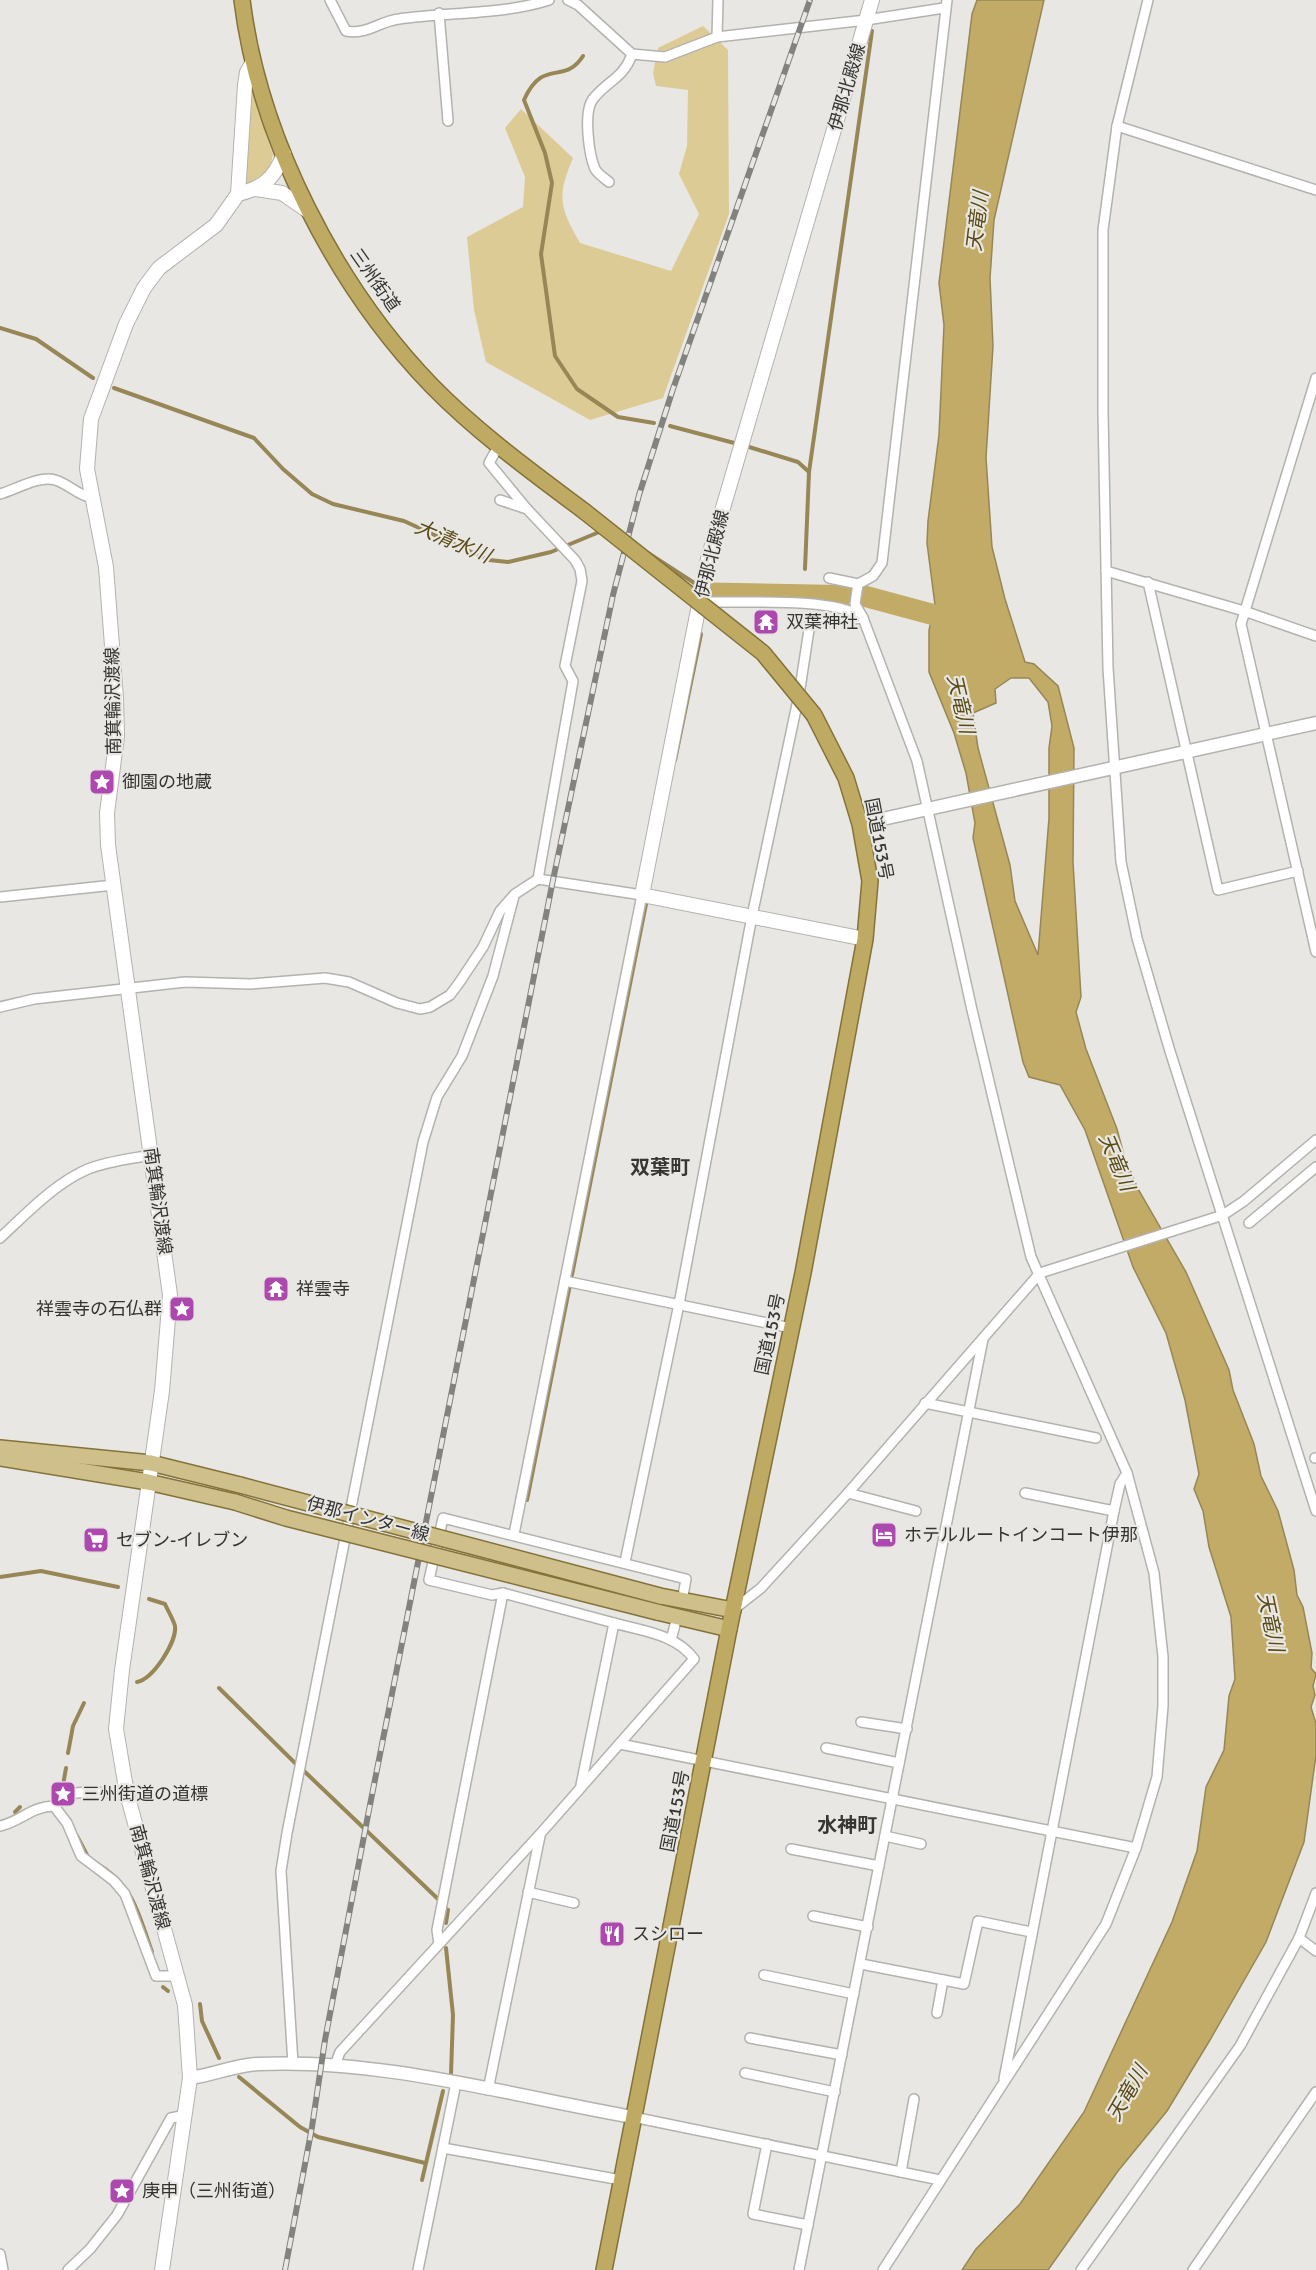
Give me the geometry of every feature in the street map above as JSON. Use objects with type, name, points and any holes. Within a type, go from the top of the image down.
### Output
[{"type":"highway","name":"三州街道","points":[[242,0],[253,62],[284,154],[329,248],[376,319],[432,386],[499,445],[584,511]]},
{"type":"highway","name":"国道153号","points":[[584,511],[763,653],[814,715],[846,778],[860,824],[870,881],[865,939],[791,1328],[729,1629],[604,2270]]},
{"type":"main road","name":"伊那北殿線","points":[[642,895],[708,559],[872,0]]},
{"type":"main road","points":[[253,62],[247,72],[245,85],[238,195],[256,189],[274,176],[284,154]]},
{"type":"main road","points":[[256,189],[282,193],[297,201],[313,216]]},
{"type":"main road","name":"南箕輪沢渡線","points":[[162,2270],[190,2078],[185,2005],[127,1794],[118,1751],[117,1708],[162,1391],[170,1295],[107,830],[117,736],[116,698],[109,597],[87,469],[91,419],[126,324],[152,275],[216,225],[238,195]]},
{"type":"main road","points":[[642,895],[865,939]]},
{"type":"main road","name":"伊那インター線","points":[[0,1448],[151,1463],[660,1596],[733,1610]]},
{"type":"main road","name":"伊那インター線","points":[[0,1458],[148,1482],[235,1502],[285,1518],[729,1629]]},
{"type":"street","points":[[330,0],[346,31],[357,33],[391,20],[524,8],[549,0]]},
{"type":"street","points":[[568,0],[578,4],[632,54],[665,57],[717,37],[866,20],[945,4],[882,563],[873,576],[858,584],[829,578]]},
{"type":"street","points":[[717,37],[718,0]]},
{"type":"street","points":[[1148,0],[1117,126],[1104,230],[1108,668],[1111,767],[1121,862],[1137,938],[1219,1216],[1316,1511]]},
{"type":"street","points":[[439,14],[448,121]]},
{"type":"street","points":[[609,182],[596,172],[591,157],[588,111],[592,100],[627,69],[632,54]]},
{"type":"street","points":[[1117,126],[1316,190]]},
{"type":"street","points":[[1316,378],[1241,624],[1268,732],[1316,951]]},
{"type":"street","points":[[499,445],[489,463],[526,509],[580,569],[582,580],[566,651],[565,666],[573,681],[538,879]]},
{"type":"street","points":[[0,494],[45,479],[56,480],[84,497],[93,498]]},
{"type":"street","points":[[500,500],[526,509]]},
{"type":"street","points":[[1106,571],[1244,611],[1316,636]]},
{"type":"street","points":[[1148,582],[1218,890],[1298,871]]},
{"type":"street","points":[[858,584],[855,604],[863,618],[932,807],[972,1010],[1031,1257],[1127,1473],[1154,1573],[1163,1657],[1163,1706],[1157,1777],[1136,1848],[1106,1924],[883,2270]]},
{"type":"street","points":[[702,594],[850,609],[863,618]]},
{"type":"street","points":[[625,1562],[679,1304],[752,916],[799,695],[810,623],[863,618]]},
{"type":"street","points":[[860,824],[1316,723]]},
{"type":"street","points":[[1,1006],[34,999],[185,982],[251,984],[325,978],[349,982],[412,1007],[430,1007],[450,995],[459,983],[483,947],[500,911],[515,894],[538,879],[642,895],[569,1282],[514,1534]]},
{"type":"street","points":[[0,897],[114,885]]},
{"type":"street","points":[[293,2064],[281,1871],[286,1833],[423,1142],[437,1097],[462,1056],[493,976],[515,894]]},
{"type":"street","points":[[733,1610],[761,1588],[848,1493],[1040,1273],[1056,1270],[1219,1216],[1244,1201],[1316,1140]]},
{"type":"street","points":[[0,1238],[38,1203],[78,1174],[103,1164],[152,1155]]},
{"type":"street","points":[[1249,1223],[1316,1167]]},
{"type":"street","points":[[569,1282],[791,1328]]},
{"type":"street","points":[[800,2270],[983,1339]]},
{"type":"street","points":[[925,1403],[1096,1438]]},
{"type":"street","points":[[1004,2082],[1030,1932],[1114,1511],[1120,1484],[1127,1473]]},
{"type":"street","points":[[848,1493],[916,1511]]},
{"type":"street","points":[[1025,1493],[1114,1511]]},
{"type":"street","points":[[335,2065],[340,2052],[541,1833],[694,1659],[688,1651],[671,1640],[614,1623],[503,1593],[492,1595],[429,1580],[443,1518],[686,1579],[682,1601]]},
{"type":"street","points":[[439,1944],[437,1930],[503,1593]]},
{"type":"street","points":[[671,1640],[677,1617]]},
{"type":"street","points":[[581,1787],[614,1623]]},
{"type":"street","points":[[861,1722],[907,1729]]},
{"type":"street","points":[[620,1744],[1136,1848]]},
{"type":"street","points":[[826,1748],[899,1763]]},
{"type":"street","points":[[0,1826],[21,1818],[31,1810],[54,1806],[60,1797],[71,1794],[127,1794]]},
{"type":"street","points":[[54,1806],[67,1823],[81,1856],[114,1881],[125,1894],[156,1976],[177,1976]]},
{"type":"street","points":[[488,2090],[541,1833]]},
{"type":"street","points":[[885,1836],[921,1844]]},
{"type":"street","points":[[791,1849],[879,1866]]},
{"type":"street","points":[[528,1892],[574,1903]]},
{"type":"street","points":[[1081,2270],[1240,2046],[1299,1938],[1316,1893]]},
{"type":"street","points":[[813,1916],[868,1927]]},
{"type":"street","points":[[861,1964],[964,1984],[978,1921],[1030,1932]]},
{"type":"street","points":[[1299,1938],[1316,1951]]},
{"type":"street","points":[[764,1975],[855,1994]]},
{"type":"street","points":[[937,2013],[943,1980]]},
{"type":"street","points":[[750,2038],[842,2055]]},
{"type":"street","points":[[190,2078],[256,2064],[335,2065],[456,2083],[940,2180]]},
{"type":"street","points":[[745,2073],[835,2092]]},
{"type":"street","points":[[418,2270],[456,2083]]},
{"type":"street","points":[[1193,2270],[1316,2092]]},
{"type":"street","points":[[901,2172],[914,2099]]},
{"type":"street","points":[[68,2270],[90,2249],[117,2215],[171,2118],[186,2115]]},
{"type":"street","points":[[767,2144],[753,2214],[808,2225]]},
{"type":"street","points":[[443,2148],[621,2180]]},
{"type":"street","points":[[0,2254],[3,2270]]},
{"type":"shaded area","points":[[703,26],[728,50],[729,214],[663,398],[590,420],[486,362],[474,310],[467,237],[523,207],[525,177],[505,128],[521,109],[573,158],[564,182],[563,201],[568,220],[580,243],[671,271],[699,214],[679,174],[687,146],[688,90],[656,86],[653,73],[658,48]]},
{"type":"shaded area","points":[[252,92],[273,155],[268,174],[248,184],[244,181],[250,93]]},
{"type":"water","name":"天竜川","points":[[977,0],[1044,0],[994,220],[990,278],[993,346],[986,458],[992,547],[1005,599],[1025,662],[1034,664],[1058,686],[1074,748],[1073,862],[1081,997],[1076,1012],[1086,1049],[1138,1189],[1186,1272],[1229,1370],[1233,1390],[1254,1444],[1261,1476],[1278,1511],[1294,1570],[1297,1595],[1303,1607],[1312,1653],[1311,1668],[1316,1674],[1313,1686],[1315,1695],[1311,1707],[1316,1724],[1316,1755],[1304,1842],[1266,1942],[1167,2111],[1118,2171],[1048,2270],[962,2270],[976,2249],[1020,2204],[1084,2112],[1172,1922],[1197,1851],[1206,1787],[1224,1750],[1229,1696],[1235,1679],[1231,1617],[1209,1547],[1203,1511],[1194,1489],[1199,1474],[1185,1400],[1166,1333],[1133,1267],[1085,1130],[1060,1085],[1029,1077],[1023,1062],[973,838],[975,823],[966,773],[954,733],[929,672],[929,630],[935,605],[927,543],[939,435],[944,325],[939,283],[972,14]],"holes":[[[1011,678],[1029,678],[1048,702],[1052,726],[1049,748],[1049,818],[1038,955],[1015,901],[1010,865],[978,748],[973,713],[996,703],[995,689]]]},
{"type":"waterway","points":[[809,472],[872,31]]},
{"type":"waterway","points":[[583,56],[576,65],[539,79],[531,87],[524,100],[545,153],[552,183],[541,254],[555,356],[577,389],[618,417],[654,423]]},
{"type":"waterway","name":"大清水川","points":[[0,328],[36,339],[93,378]]},
{"type":"waterway","name":"大清水川","points":[[114,388],[254,438],[283,469],[312,494],[333,504],[404,521],[489,560],[508,562],[551,552],[604,530]]},
{"type":"waterway","points":[[670,426],[738,444]]},
{"type":"waterway","points":[[746,446],[798,462],[809,472],[805,569]]},
{"type":"waterway","name":"大清水川","points":[[648,553],[699,586]]},
{"type":"waterway","name":"大清水川","points":[[805,588],[805,593]]},
{"type":"waterway","name":"大清水川","points":[[710,593],[864,596],[942,617]]},
{"type":"waterway","points":[[675,760],[701,634]]},
{"type":"waterway","points":[[527,1500],[646,904]]},
{"type":"waterway","points":[[0,1577],[41,1571],[118,1587]]},
{"type":"waterway","points":[[137,1682],[157,1667],[175,1633],[174,1623],[165,1604],[149,1599]]},
{"type":"waterway","points":[[219,1688],[296,1764]]},
{"type":"waterway","points":[[68,1753],[73,1726],[84,1703]]},
{"type":"waterway","points":[[62,1791],[66,1768]]},
{"type":"waterway","points":[[304,1771],[438,1899]]},
{"type":"waterway","points":[[15,1812],[20,1807]]},
{"type":"waterway","points":[[77,1836],[88,1857]]},
{"type":"waterway","points":[[96,1863],[119,1881],[127,1891],[138,1913],[152,1952]]},
{"type":"waterway","points":[[445,1908],[448,1910],[446,1923]]},
{"type":"waterway","points":[[446,1948],[453,2015],[451,2074]]},
{"type":"waterway","points":[[163,1987],[168,1991]]},
{"type":"waterway","points":[[200,2004],[202,2021],[219,2058]]},
{"type":"waterway","points":[[239,2077],[300,2127],[318,2137],[425,2163]]},
{"type":"waterway","points":[[422,2180],[443,2091]]},
{"type":"railway","points":[[285,2270],[312,2127],[325,2040],[369,1810],[553,880],[613,595],[639,495],[673,389],[810,0]]},
{"type":"place","name":"双葉神社","points":[[766,622]]},
{"type":"place","name":"御園の地蔵","points":[[102,782]]},
{"type":"place","name":"祥雲寺","points":[[276,1289]]},
{"type":"place","name":"祥雲寺の石仏群","points":[[182,1309]]},
{"type":"place","name":"ホテルルートインコート伊那","points":[[884,1535]]},
{"type":"place","name":"セブン-イレブン","points":[[96,1540]]},
{"type":"place","name":"三州街道の道標","points":[[63,1794]]},
{"type":"place","name":"スシロー","points":[[612,1934]]},
{"type":"place","name":"庚申（三州街道）","points":[[122,2191]]},
{"type":"district","name":"双葉町","points":[[660,1167]]},
{"type":"district","name":"水神町","points":[[847,1825]]}]
